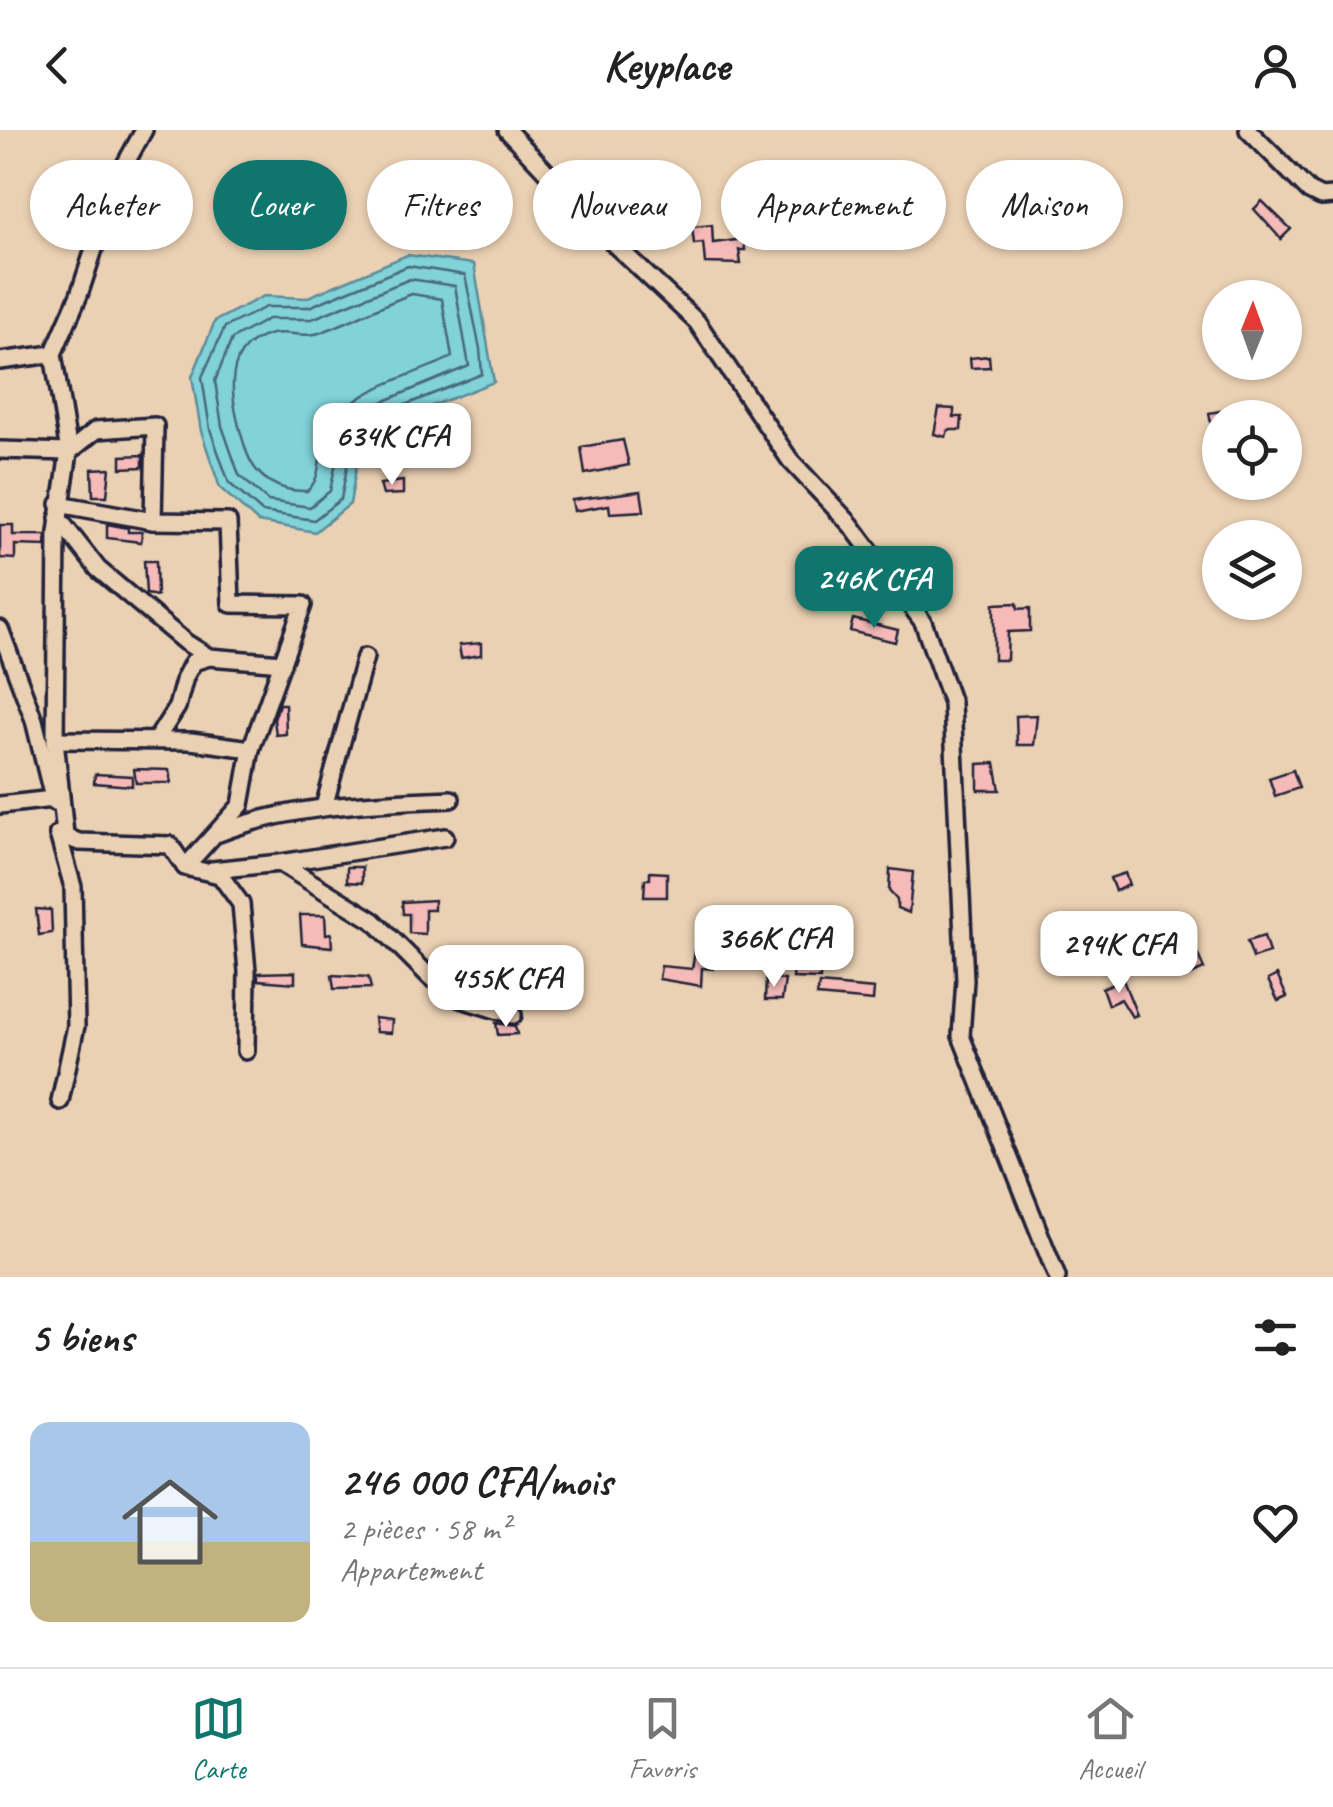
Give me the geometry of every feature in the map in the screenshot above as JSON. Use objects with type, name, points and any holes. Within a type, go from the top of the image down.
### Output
[{"type":"street","points":[[61,834],[55,740],[59,511],[70,452],[52,354],[79,296],[117,179],[144,130]]},
{"type":"street","points":[[507,130],[615,245],[697,322],[790,460],[850,525],[923,622],[952,703],[965,980],[962,1036],[1057,1277]]},
{"type":"street","points":[[1248,130],[1309,190],[1333,196]]},
{"type":"street","points":[[0,362],[52,354]]},
{"type":"street","points":[[0,450],[70,452],[96,430],[155,426],[153,521]]},
{"type":"street","points":[[59,511],[153,521],[228,522],[230,604],[303,604],[252,749],[240,805],[185,867]]},
{"type":"street","points":[[59,511],[98,570],[209,658]]},
{"type":"street","points":[[0,629],[34,720],[73,887],[76,1026],[60,1101]]},
{"type":"street","points":[[324,807],[365,657]]},
{"type":"street","points":[[156,740],[177,707],[184,677],[193,662],[209,658],[282,663]]},
{"type":"street","points":[[55,740],[191,741],[252,749]]},
{"type":"street","points":[[0,805],[53,798]]},
{"type":"street","points":[[214,834],[256,819],[324,807],[451,799]]},
{"type":"street","points":[[61,834],[79,842],[170,845],[185,867],[209,870],[446,837]]},
{"type":"street","points":[[280,863],[374,922],[430,978],[461,999],[513,1016]]},
{"type":"street","points":[[209,870],[220,875],[241,904],[246,1051]]},
{"type":"water","points":[[407,255],[474,264],[494,382],[390,422],[359,451],[350,504],[315,532],[258,522],[220,488],[201,431],[192,377],[215,321],[264,296],[306,298]]},
{"type":"building","points":[[1262,201],[1291,229],[1281,239],[1254,209]]},
{"type":"building","points":[[712,225],[713,243],[721,242],[721,250],[739,250],[741,264],[705,263],[701,226]]},
{"type":"building","points":[[989,356],[990,367],[971,368],[970,358]]},
{"type":"building","points":[[939,408],[954,409],[954,417],[962,417],[961,430],[948,430],[946,437],[934,434]]},
{"type":"building","points":[[623,440],[629,465],[585,474],[581,447]]},
{"type":"building","points":[[143,455],[143,467],[121,468],[121,456]]},
{"type":"building","points":[[110,468],[107,496],[93,496],[92,469]]},
{"type":"building","points":[[403,481],[403,494],[383,495],[380,484]]},
{"type":"building","points":[[641,491],[644,511],[610,513],[609,505],[574,511],[572,500]]},
{"type":"building","points":[[107,524],[128,528],[128,532],[142,532],[141,542],[107,538]]},
{"type":"building","points":[[0,525],[13,525],[13,535],[46,535],[46,546],[15,545],[15,559],[0,558]]},
{"type":"building","points":[[144,561],[156,561],[157,596],[146,594]]},
{"type":"building","points":[[1017,603],[1018,609],[1030,608],[1030,631],[1008,632],[1007,660],[994,660],[994,604]]},
{"type":"building","points":[[853,619],[898,630],[895,642],[850,631]]},
{"type":"building","points":[[481,643],[481,655],[461,658],[459,645]]},
{"type":"building","points":[[279,704],[285,704],[286,734],[276,735],[274,720]]},
{"type":"building","points":[[1037,715],[1034,745],[1017,745],[1016,716]]},
{"type":"building","points":[[995,763],[1000,790],[978,790],[978,764]]},
{"type":"building","points":[[134,769],[169,770],[171,783],[136,783]]},
{"type":"building","points":[[1293,770],[1299,788],[1275,796],[1269,778]]},
{"type":"building","points":[[95,774],[132,776],[132,786],[94,783]]},
{"type":"building","points":[[347,867],[362,867],[362,883],[347,882]]},
{"type":"building","points":[[890,869],[913,872],[909,913],[897,908],[897,900],[889,891]]},
{"type":"building","points":[[650,872],[667,873],[667,897],[644,897],[645,879],[650,879]]},
{"type":"building","points":[[1125,873],[1129,885],[1115,891],[1110,878]]},
{"type":"building","points":[[434,900],[434,910],[425,910],[425,934],[409,933],[409,914],[403,914],[402,902]]},
{"type":"building","points":[[36,909],[51,910],[52,933],[39,935]]},
{"type":"building","points":[[300,915],[325,915],[326,934],[331,933],[332,947],[302,944]]},
{"type":"building","points":[[1264,936],[1269,953],[1253,958],[1247,941]]},
{"type":"building","points":[[806,944],[821,945],[820,979],[793,978],[794,965],[805,965]]},
{"type":"building","points":[[696,945],[716,946],[713,969],[702,968],[701,986],[659,979],[661,966],[692,969]]},
{"type":"building","points":[[1194,946],[1204,969],[1191,975],[1180,952]]},
{"type":"building","points":[[557,954],[575,955],[573,995],[557,993]]},
{"type":"building","points":[[295,972],[295,983],[258,980],[258,973]]},
{"type":"building","points":[[332,975],[368,977],[371,988],[334,989]]},
{"type":"building","points":[[1277,975],[1287,997],[1278,1001],[1268,980]]},
{"type":"building","points":[[766,979],[785,980],[782,1000],[765,1000]]},
{"type":"building","points":[[1123,980],[1137,1015],[1132,1017],[1121,999],[1108,1005],[1102,988]]},
{"type":"building","points":[[819,984],[874,989],[873,1001],[817,996]]},
{"type":"building","points":[[374,1018],[392,1020],[391,1033],[376,1032]]},
{"type":"building","points":[[496,1023],[515,1026],[517,1034],[498,1035]]}]
